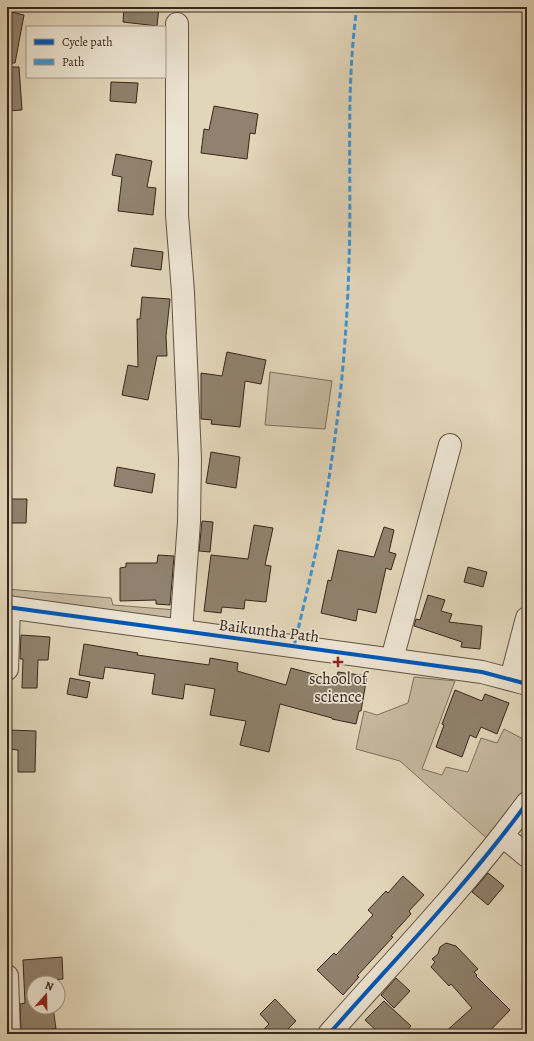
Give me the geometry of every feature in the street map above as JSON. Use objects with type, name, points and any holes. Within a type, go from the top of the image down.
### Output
[{"type":"street","points":[[177,24],[177,215],[183,292],[190,459],[189,522],[181,631]]},
{"type":"street","points":[[392,659],[450,445]]},
{"type":"street","points":[[7,669],[8,607]]},
{"type":"street","name":"Baikuntha Path","points":[[8,607],[482,672],[519,682]]},
{"type":"street","points":[[519,682],[527,618]]},
{"type":"street","points":[[329,1034],[424,929],[503,836],[527,803]]},
{"type":"street","points":[[503,836],[527,856]]},
{"type":"street","points":[[7,976],[9,1034]]},
{"type":"shaded area","points":[[270,372],[332,381],[325,429],[265,425]]},
{"type":"shaded area","points":[[7,589],[111,598],[113,605],[176,610],[170,621],[7,598]]},
{"type":"shaded area","points":[[414,677],[455,681],[422,769],[442,775],[446,767],[468,772],[481,738],[497,743],[504,729],[527,741],[527,788],[491,842],[400,761],[356,749],[364,711],[377,715],[408,703]]},
{"type":"building","points":[[124,7],[159,7],[157,26],[123,22]]},
{"type":"building","points":[[7,11],[24,15],[15,63],[7,63]]},
{"type":"building","points":[[7,67],[19,67],[22,110],[7,111]]},
{"type":"building","points":[[111,82],[138,83],[136,103],[110,101]]},
{"type":"building","points":[[214,106],[258,114],[255,134],[250,133],[247,159],[201,153],[204,129],[209,130]]},
{"type":"building","points":[[116,154],[152,161],[147,187],[156,188],[153,215],[118,211],[122,177],[112,175]]},
{"type":"building","points":[[134,248],[163,252],[161,270],[131,266]]},
{"type":"building","points":[[142,297],[170,299],[166,336],[167,356],[157,356],[148,400],[122,395],[128,365],[138,367],[137,319],[140,319]]},
{"type":"building","points":[[227,352],[266,360],[261,384],[245,381],[240,427],[211,424],[212,420],[201,419],[201,373],[222,376]]},
{"type":"building","points":[[211,452],[240,457],[236,488],[206,483]]},
{"type":"building","points":[[117,467],[155,474],[152,493],[114,486]]},
{"type":"building","points":[[9,499],[27,499],[26,523],[8,523]]},
{"type":"building","points":[[202,521],[213,522],[210,552],[199,551]]},
{"type":"building","points":[[254,525],[273,528],[265,565],[271,566],[266,602],[245,600],[244,609],[222,607],[221,613],[204,611],[211,555],[248,559]]},
{"type":"building","points":[[384,527],[394,530],[389,552],[396,554],[391,570],[386,568],[376,613],[358,609],[356,621],[321,613],[328,580],[331,581],[338,550],[374,557]]},
{"type":"building","points":[[158,555],[174,556],[170,605],[156,604],[156,600],[120,601],[120,568],[126,567],[126,563],[157,563]]},
{"type":"building","points":[[468,567],[487,572],[483,587],[464,582]]},
{"type":"building","points":[[428,595],[445,600],[441,611],[452,614],[449,622],[482,626],[480,649],[461,647],[462,642],[414,626],[416,619],[420,620]]},
{"type":"building","points":[[21,635],[50,637],[48,660],[38,660],[37,688],[22,688],[23,659],[20,659]]},
{"type":"building","points":[[84,644],[138,653],[137,655],[209,665],[210,658],[238,663],[237,671],[286,685],[291,668],[336,680],[338,672],[367,676],[361,711],[359,711],[356,724],[332,719],[280,704],[269,752],[240,745],[246,721],[210,715],[215,689],[185,684],[183,699],[152,694],[155,674],[105,667],[103,679],[79,675]]},
{"type":"building","points":[[70,678],[90,682],[87,698],[67,694]]},
{"type":"building","points":[[455,690],[482,701],[485,694],[509,703],[497,734],[481,727],[476,738],[470,735],[462,757],[436,747],[444,725],[442,724]]},
{"type":"building","points":[[9,730],[36,731],[35,772],[18,772],[18,750],[8,749]]},
{"type":"building","points":[[488,873],[504,886],[488,905],[472,892]]},
{"type":"building","points":[[403,876],[424,895],[409,911],[411,914],[391,936],[393,937],[357,976],[359,977],[343,995],[317,970],[334,953],[336,955],[373,915],[368,910],[386,891],[388,893]]},
{"type":"building","points":[[446,943],[456,946],[478,969],[474,972],[477,975],[476,976],[510,1010],[487,1034],[443,1034],[472,1008],[451,984],[449,986],[431,967],[435,962],[432,959],[438,954],[440,947]]},
{"type":"building","points":[[62,957],[63,975],[26,975],[26,1015],[54,1015],[56,1029],[21,1033],[20,1004],[25,1003],[23,960]]},
{"type":"building","points":[[396,978],[410,991],[394,1008],[381,995]]},
{"type":"building","points":[[275,999],[296,1021],[283,1034],[259,1034],[269,1024],[260,1014]]},
{"type":"building","points":[[384,1001],[411,1026],[404,1034],[380,1034],[365,1020]]},
{"type":"marked path","points":[[294,646],[319,537],[327,493],[340,393],[348,288],[350,230],[351,70],[357,7]]},
{"type":"cycle path","points":[[7,607],[482,672],[527,684]]},
{"type":"cycle path","points":[[329,1034],[456,892],[527,803]]},
{"type":"place","name":"school of science","points":[[338,662]]}]
